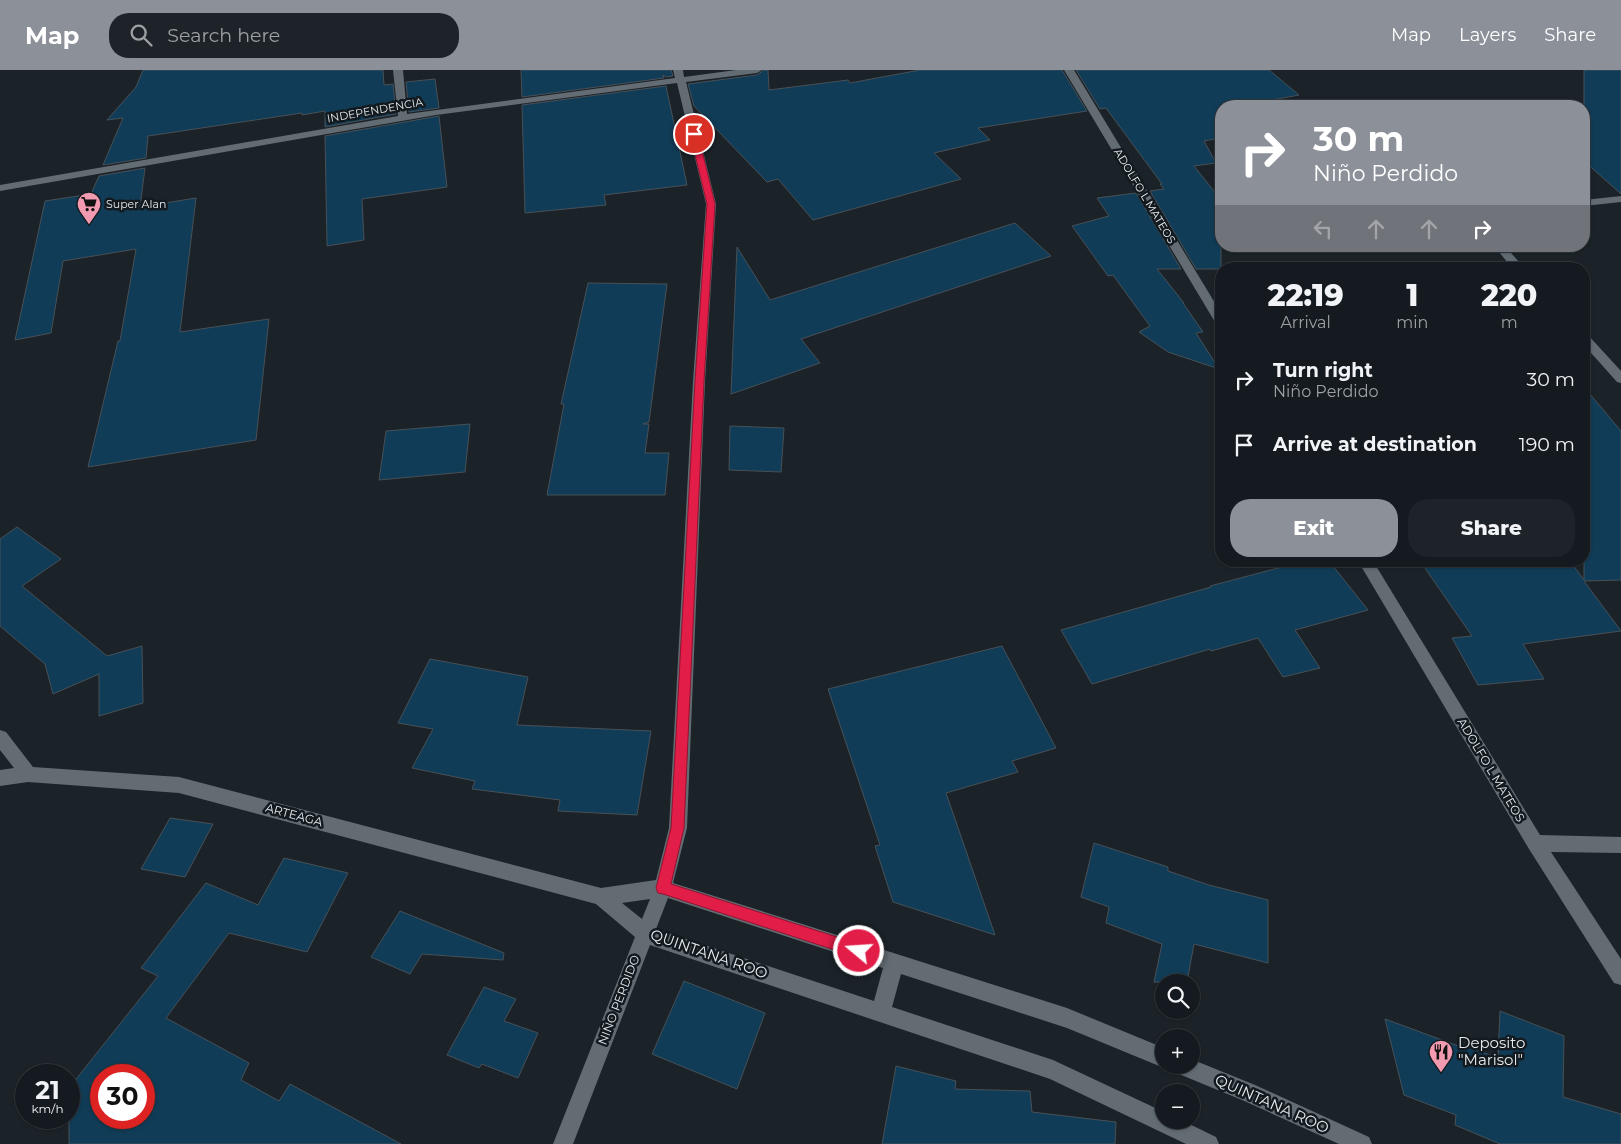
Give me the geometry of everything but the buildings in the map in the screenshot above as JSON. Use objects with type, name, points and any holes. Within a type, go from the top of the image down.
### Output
[{"type":"street","points":[[398,70],[402,118]]},
{"type":"street","name":"INDEPENDENCIA","points":[[0,188],[402,118],[680,75],[757,70]]},
{"type":"street","name":"ADOLFO L MATEOS","points":[[1069,70],[1215,312]]},
{"type":"street","name":"NIÑO PERDIDO","points":[[563,1144],[663,888],[678,828],[699,381],[711,204],[680,75]]},
{"type":"street","points":[[1590,202],[1621,199]]},
{"type":"street","points":[[1504,252],[1514,262]]},
{"type":"street","points":[[1590,345],[1621,379]]},
{"type":"street","name":"ADOLFO L MATEOS","points":[[1369,567],[1535,843],[1621,976]]},
{"type":"street","points":[[0,737],[28,774]]},
{"type":"street","name":"ARTEAGA","points":[[0,778],[28,774],[178,784],[601,897]]},
{"type":"street","points":[[1535,843],[1621,845]]},
{"type":"street","points":[[601,897],[663,888],[1067,1018],[1155,1054]]},
{"type":"street","name":"QUINTANA ROO","points":[[601,897],[645,934],[1053,1070],[1209,1144]]},
{"type":"street","points":[[882,1012],[894,963]]},
{"type":"street","name":"QUINTANA ROO","points":[[1200,1073],[1248,1092],[1362,1144]]},
{"type":"place","name":"Super Alan","points":[[89,225]]},
{"type":"place","name":"Deposito \"Marisol\"","points":[[1441,1073]]},
{"type":"route","points":[[694,134],[711,204],[699,381],[678,828],[663,888],[859,951]]}]
